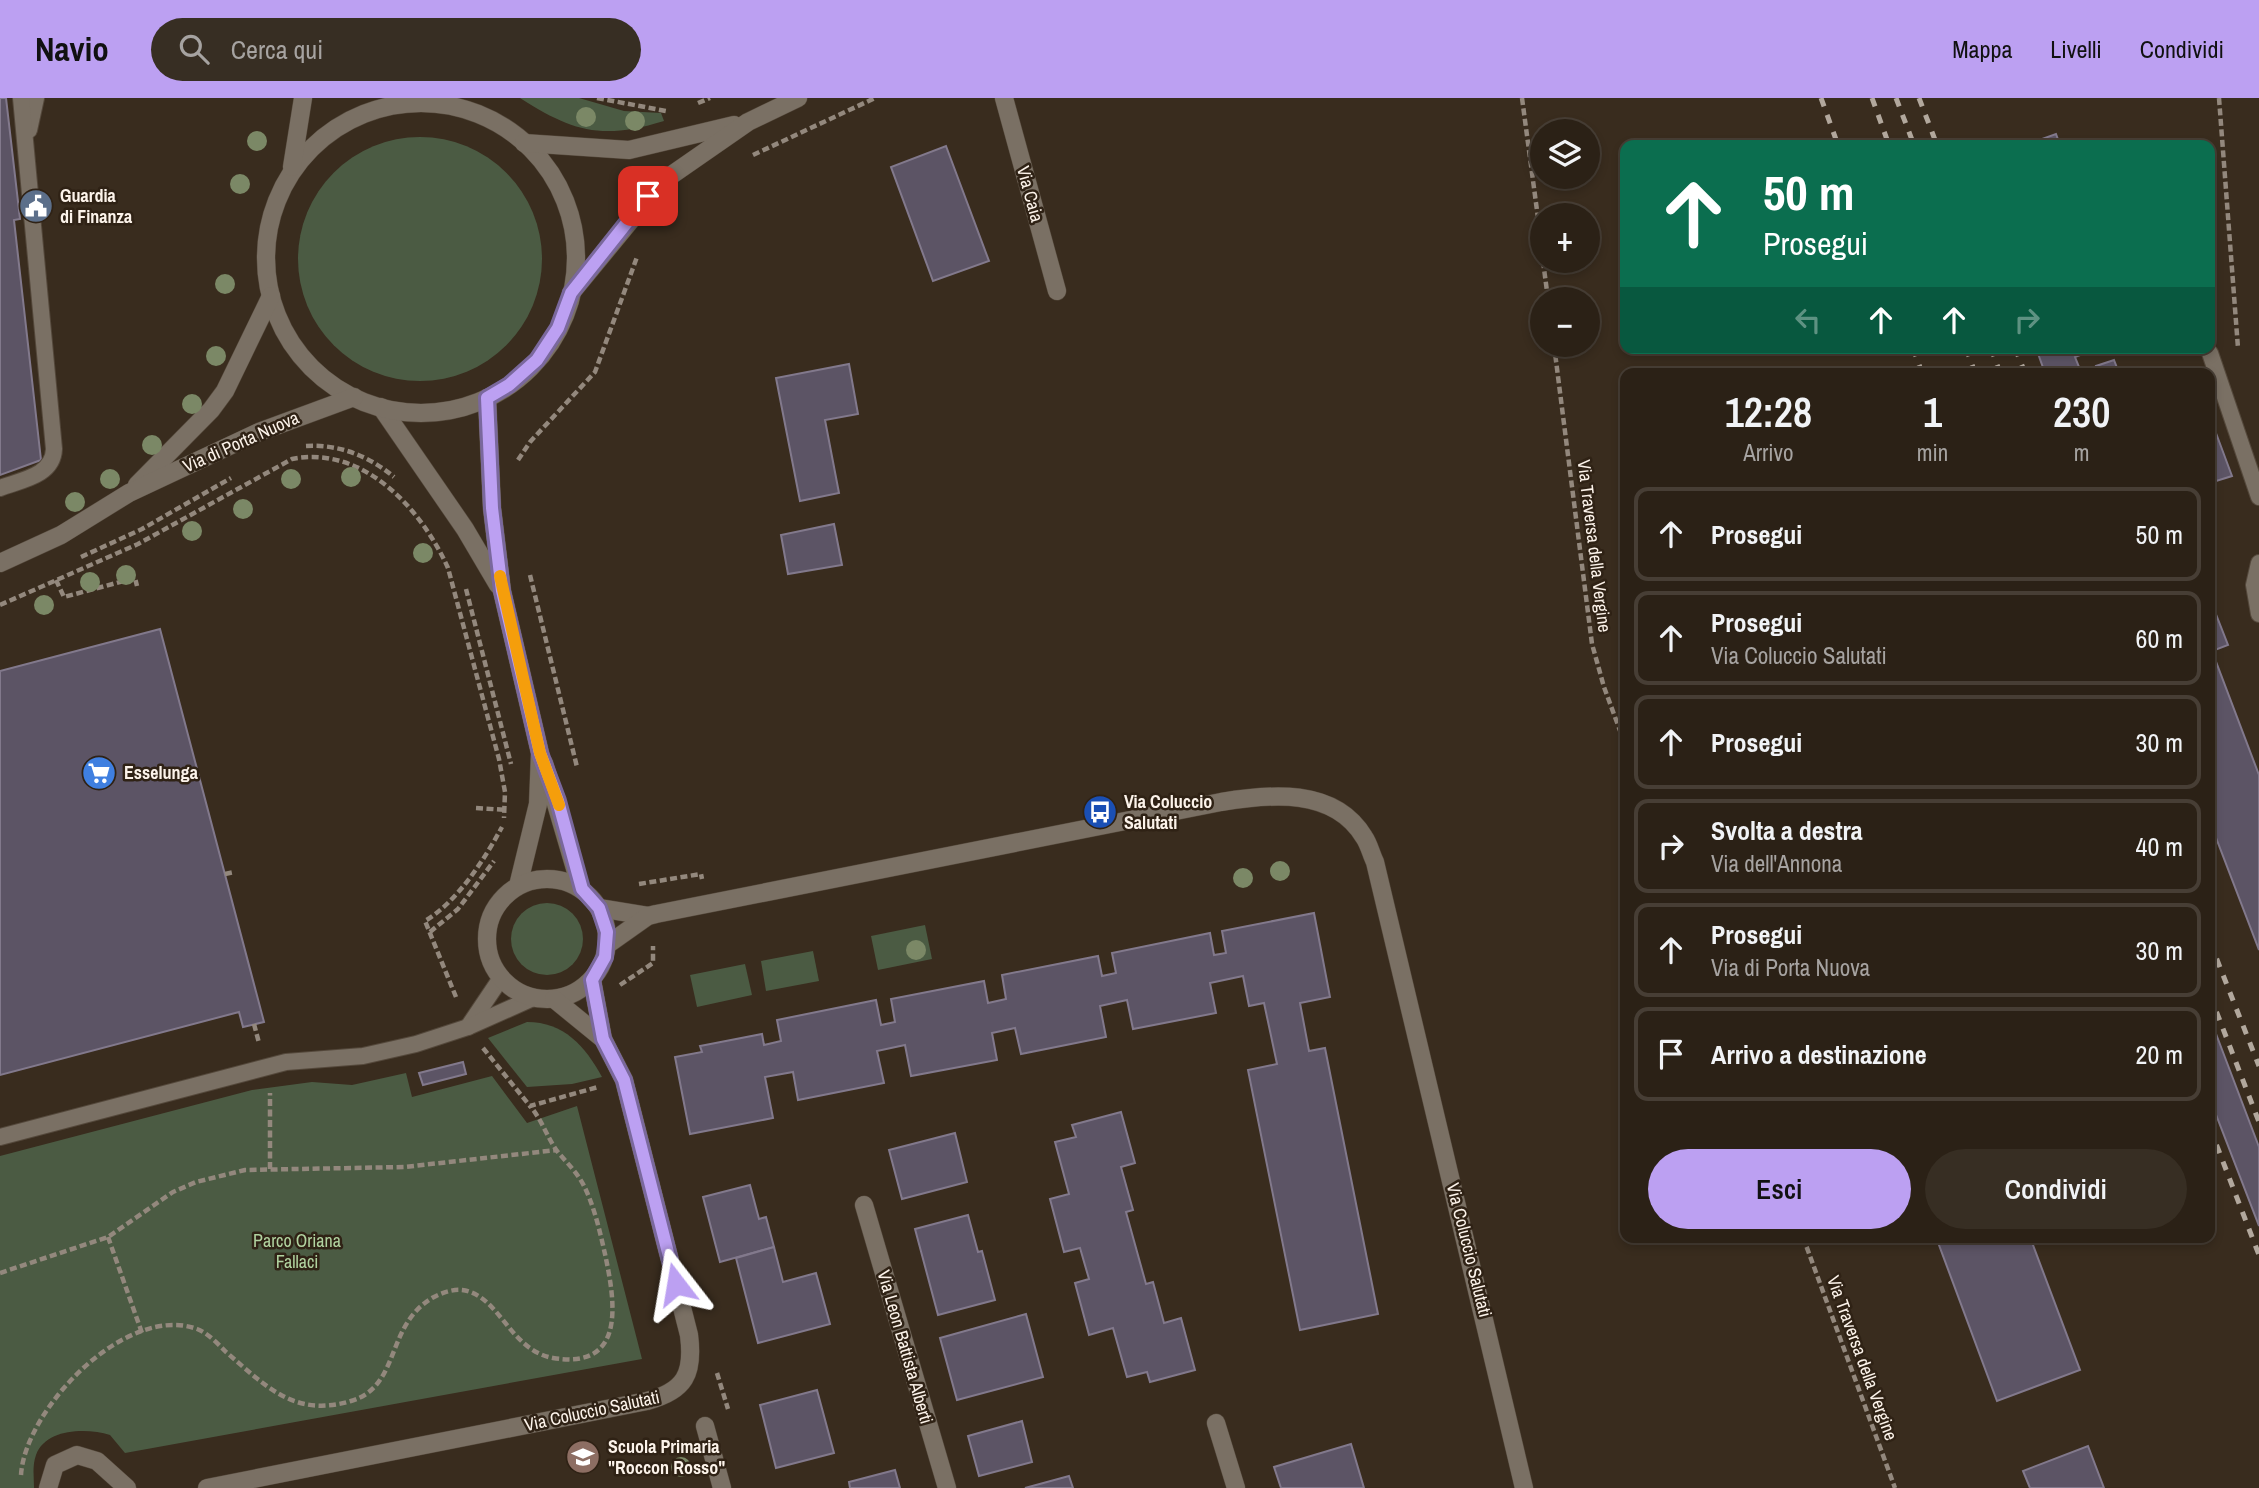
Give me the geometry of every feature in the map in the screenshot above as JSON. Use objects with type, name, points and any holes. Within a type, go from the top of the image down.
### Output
[{"type":"street","points":[[290,173],[303,98]]},
{"type":"street","points":[[464,98],[482,116],[524,143],[548,169],[568,211],[575,246],[571,293],[558,328],[537,360],[509,385],[487,398],[441,411],[416,413],[381,407],[354,397],[319,374],[301,356],[284,329],[271,296],[266,265],[268,233],[280,192],[303,156],[327,134],[356,117],[386,106],[440,104],[482,116]]},
{"type":"street","points":[[571,293],[663,181],[748,122],[798,98]]},
{"type":"street","name":"Via Caia","points":[[1004,98],[1056,291]]},
{"type":"street","points":[[524,143],[629,150],[748,122]]},
{"type":"street","name":"Via di Porta Nuova","points":[[130,493],[204,417],[225,391],[271,296]]},
{"type":"street","name":"Via di Porta Nuova","points":[[0,563],[61,535],[130,493],[259,432],[354,397]]},
{"type":"street","points":[[487,398],[492,508],[502,591],[540,753],[558,801],[582,889],[605,919],[607,945],[600,970],[575,993],[554,999],[533,998],[516,991],[501,978],[489,956],[488,925],[502,898],[518,886],[550,878],[582,889]]},
{"type":"street","points":[[381,407],[465,529],[502,591]]},
{"type":"street","points":[[518,886],[538,804],[540,753]]},
{"type":"street","name":"Via Coluccio Salutati","points":[[648,916],[1256,796],[1295,796],[1316,801],[1344,816],[1365,838],[1375,862],[1524,1488]]},
{"type":"street","points":[[599,908],[648,916]]},
{"type":"street","points":[[607,945],[648,916]]},
{"type":"street","points":[[592,980],[603,1039]]},
{"type":"street","name":"Via Coluccio Salutati","points":[[207,1488],[647,1401],[665,1396],[679,1387],[691,1361],[689,1335],[624,1080],[603,1039],[554,999]]},
{"type":"street","name":"Via Leon Battista Alberti","points":[[864,1205],[947,1488]]},
{"type":"street","points":[[1216,1423],[1236,1488]]},
{"type":"street","points":[[705,1426],[722,1488]]},
{"type":"street","points":[[48,1488],[55,1465],[62,1459],[77,1455],[97,1461],[127,1488]]},
{"type":"lane","points":[[0,488],[46,469],[54,457],[21,98]]},
{"type":"lane","points":[[25,149],[36,98]]},
{"type":"lane","points":[[2210,354],[2259,496]]},
{"type":"lane","points":[[2259,563],[2254,585],[2259,614]]},
{"type":"lane","points":[[468,1027],[501,978]]},
{"type":"lane","points":[[0,1137],[266,1067],[385,1052],[468,1027],[533,998]]},
{"type":"path","points":[[748,157],[874,98]]},
{"type":"path","points":[[1522,98],[1536,203]]},
{"type":"path","points":[[2219,98],[2239,356]]},
{"type":"path","points":[[515,470],[530,442],[595,372],[639,252]]},
{"type":"path","name":"Via Traversa della Vergine","points":[[1556,357],[1592,644],[1620,731]]},
{"type":"path","points":[[295,447],[319,445],[339,448],[376,464],[398,481]]},
{"type":"path","points":[[0,604],[138,544],[292,459],[310,456],[349,463],[369,473],[412,512],[443,558],[456,592],[499,759],[504,810],[502,827],[493,843],[452,899],[440,912],[425,921],[468,1027],[541,1118],[557,1150],[571,1164],[584,1186],[612,1284],[615,1309],[613,1328],[600,1348],[590,1354],[565,1358],[538,1354],[514,1337],[477,1295],[463,1290],[448,1291],[422,1305],[405,1323],[381,1381],[366,1394],[337,1404],[311,1405],[285,1400],[200,1330],[176,1326],[142,1333],[120,1341],[93,1359],[54,1399],[28,1440],[20,1480]]},
{"type":"path","points":[[73,562],[142,529],[235,476]]},
{"type":"path","points":[[529,569],[577,770]]},
{"type":"path","points":[[56,580],[64,597],[135,578],[137,586]]},
{"type":"path","points":[[463,580],[513,775]]},
{"type":"path","points":[[476,808],[504,810]]},
{"type":"path","points":[[430,932],[458,909],[496,859]]},
{"type":"path","points":[[225,874],[234,872]]},
{"type":"path","points":[[633,885],[701,874],[707,904]]},
{"type":"path","points":[[617,988],[653,963],[654,938]]},
{"type":"path","points":[[266,1067],[273,1112],[270,1169]]},
{"type":"path","points":[[530,1106],[624,1080]]},
{"type":"path","points":[[0,1273],[108,1237],[150,1206],[196,1182],[245,1170],[404,1167],[557,1150]]},
{"type":"path","points":[[108,1237],[142,1333]]},
{"type":"path","name":"Via Traversa della Vergine","points":[[1805,1243],[1895,1488]]},
{"type":"green space","points":[[520,98],[579,98],[624,111],[661,113],[664,121],[623,130],[589,129],[556,119]]},
{"type":"green space","points":[[408,137],[432,137],[456,142],[478,151],[507,172],[522,191],[533,212],[540,235],[540,283],[533,306],[522,327],[507,346],[478,367],[456,376],[432,381],[408,381],[384,376],[362,367],[342,354],[325,337],[312,317],[303,295],[298,271],[298,247],[303,223],[312,201],[325,181],[342,164],[362,151],[384,142]]},
{"type":"green space","points":[[540,903],[554,903],[573,913],[583,932],[583,946],[573,965],[554,975],[540,975],[521,965],[511,946],[511,932],[521,913]]},
{"type":"green space","points":[[925,925],[932,959],[878,970],[871,936]]},
{"type":"green space","points":[[813,951],[819,981],[766,991],[761,961]]},
{"type":"green space","points":[[745,964],[752,995],[697,1007],[690,975]]},
{"type":"green space","points":[[527,1022],[552,1026],[563,1031],[581,1046],[602,1077],[572,1084],[527,1087],[488,1038]]},
{"type":"green space","name":"Parco Oriana Fallaci","points":[[406,1073],[412,1097],[492,1076],[527,1123],[577,1106],[642,1359],[125,1453],[110,1435],[90,1431],[68,1432],[41,1446],[34,1463],[34,1488],[0,1488],[0,1156],[252,1090],[312,1082],[352,1085]]},
{"type":"building","points":[[0,98],[6,98],[20,219],[14,220],[41,460],[0,475]]},
{"type":"building","points":[[2056,134],[2058,140],[2039,140]]},
{"type":"building","points":[[946,146],[989,261],[933,281],[891,167]]},
{"type":"building","points":[[2038,354],[2083,354],[2075,357],[2079,367],[2077,368],[2043,368]]},
{"type":"building","points":[[2114,360],[2117,368],[2097,368]]},
{"type":"building","points":[[849,364],[858,414],[825,420],[839,493],[800,501],[776,378]]},
{"type":"building","points":[[2215,430],[2232,476],[2215,481]]},
{"type":"building","points":[[834,524],[842,565],[788,574],[781,535]]},
{"type":"building","points":[[2215,612],[2228,645],[2215,650]]},
{"type":"building","name":"Esselunga","points":[[160,629],[264,1022],[243,1027],[239,1012],[0,1075],[0,671]]},
{"type":"building","points":[[2215,659],[2259,775],[2259,950],[2215,835]]},
{"type":"building","points":[[1314,913],[1330,997],[1300,1003],[1309,1051],[1325,1048],[1378,1314],[1300,1330],[1248,1070],[1277,1064],[1264,1003],[1249,1006],[1243,976],[1210,983],[1216,1013],[1133,1029],[1127,1000],[1100,1006],[1106,1037],[1021,1054],[1015,1028],[992,1033],[997,1060],[911,1076],[905,1045],[877,1051],[884,1083],[798,1100],[793,1072],[765,1077],[773,1118],[690,1134],[675,1057],[702,1052],[700,1046],[762,1034],[764,1045],[781,1041],[777,1020],[876,1000],[881,1025],[895,1022],[891,999],[984,981],[988,1003],[1006,999],[1002,975],[1098,956],[1102,976],[1116,973],[1112,953],[1210,933],[1214,955],[1226,953],[1222,931]]},
{"type":"building","points":[[2215,1031],[2259,1147],[2259,1226],[2215,1112]]},
{"type":"building","points":[[463,1062],[466,1074],[423,1085],[419,1073]]},
{"type":"building","points":[[1121,1112],[1135,1163],[1121,1167],[1133,1210],[1126,1212],[1146,1284],[1153,1282],[1164,1323],[1181,1318],[1195,1370],[1150,1382],[1147,1372],[1127,1377],[1113,1328],[1089,1335],[1075,1283],[1089,1279],[1080,1248],[1064,1252],[1050,1199],[1069,1194],[1055,1142],[1076,1137],[1072,1125]]},
{"type":"building","points":[[955,1133],[967,1182],[902,1199],[889,1150]]},
{"type":"building","points":[[750,1185],[759,1219],[766,1217],[774,1247],[720,1262],[703,1197]]},
{"type":"building","points":[[968,1215],[978,1252],[982,1251],[995,1300],[938,1315],[915,1229]]},
{"type":"building","points":[[1938,1243],[2032,1243],[2080,1370],[1997,1401]]},
{"type":"building","points":[[774,1247],[783,1282],[816,1273],[830,1324],[758,1343],[736,1258]]},
{"type":"building","points":[[1026,1314],[1043,1377],[957,1400],[940,1338]]},
{"type":"building","points":[[817,1390],[834,1453],[776,1468],[760,1405]]},
{"type":"building","points":[[1022,1421],[1032,1462],[979,1476],[968,1436]]},
{"type":"building","points":[[1351,1444],[1364,1488],[1281,1488],[1274,1467]]},
{"type":"building","points":[[2088,1446],[2104,1488],[2030,1488],[2023,1471]]},
{"type":"building","points":[[895,1470],[900,1488],[850,1488],[849,1482]]},
{"type":"building","points":[[1069,1476],[1073,1488],[1025,1488]]},
{"type":"railway","points":[[1821,98],[1836,140]]},
{"type":"railway","points":[[1872,98],[1887,140]]},
{"type":"railway","points":[[1896,98],[1912,140]]},
{"type":"railway","points":[[1919,98],[1935,140]]},
{"type":"railway","points":[[1915,354],[1920,368]]},
{"type":"railway","points":[[1968,354],[1973,368]]},
{"type":"railway","points":[[1993,354],[1998,368]]},
{"type":"railway","points":[[2017,354],[2023,368]]},
{"type":"railway","points":[[2215,955],[2259,1066]]},
{"type":"railway","points":[[2215,1008],[2259,1122]]},
{"type":"railway","points":[[2215,1141],[2259,1255]]},
{"type":"slow traffic","points":[[500,576],[540,753],[559,805]]},
{"type":"place","name":"Guardia di Finanza","points":[[36,206]]},
{"type":"place","name":"Esselunga","points":[[99,773]]},
{"type":"place","name":"Via Coluccio Salutati","points":[[1100,812]]},
{"type":"place","name":"Scuola Primaria \"Roccon Rosso\"","points":[[583,1457]]},
{"type":"route","points":[[648,196],[605,254],[571,293],[558,328],[537,360],[509,385],[487,398],[492,508],[502,591],[540,753],[558,801],[582,889],[605,919],[605,957],[592,980],[603,1039],[624,1080],[676,1284]]}]
